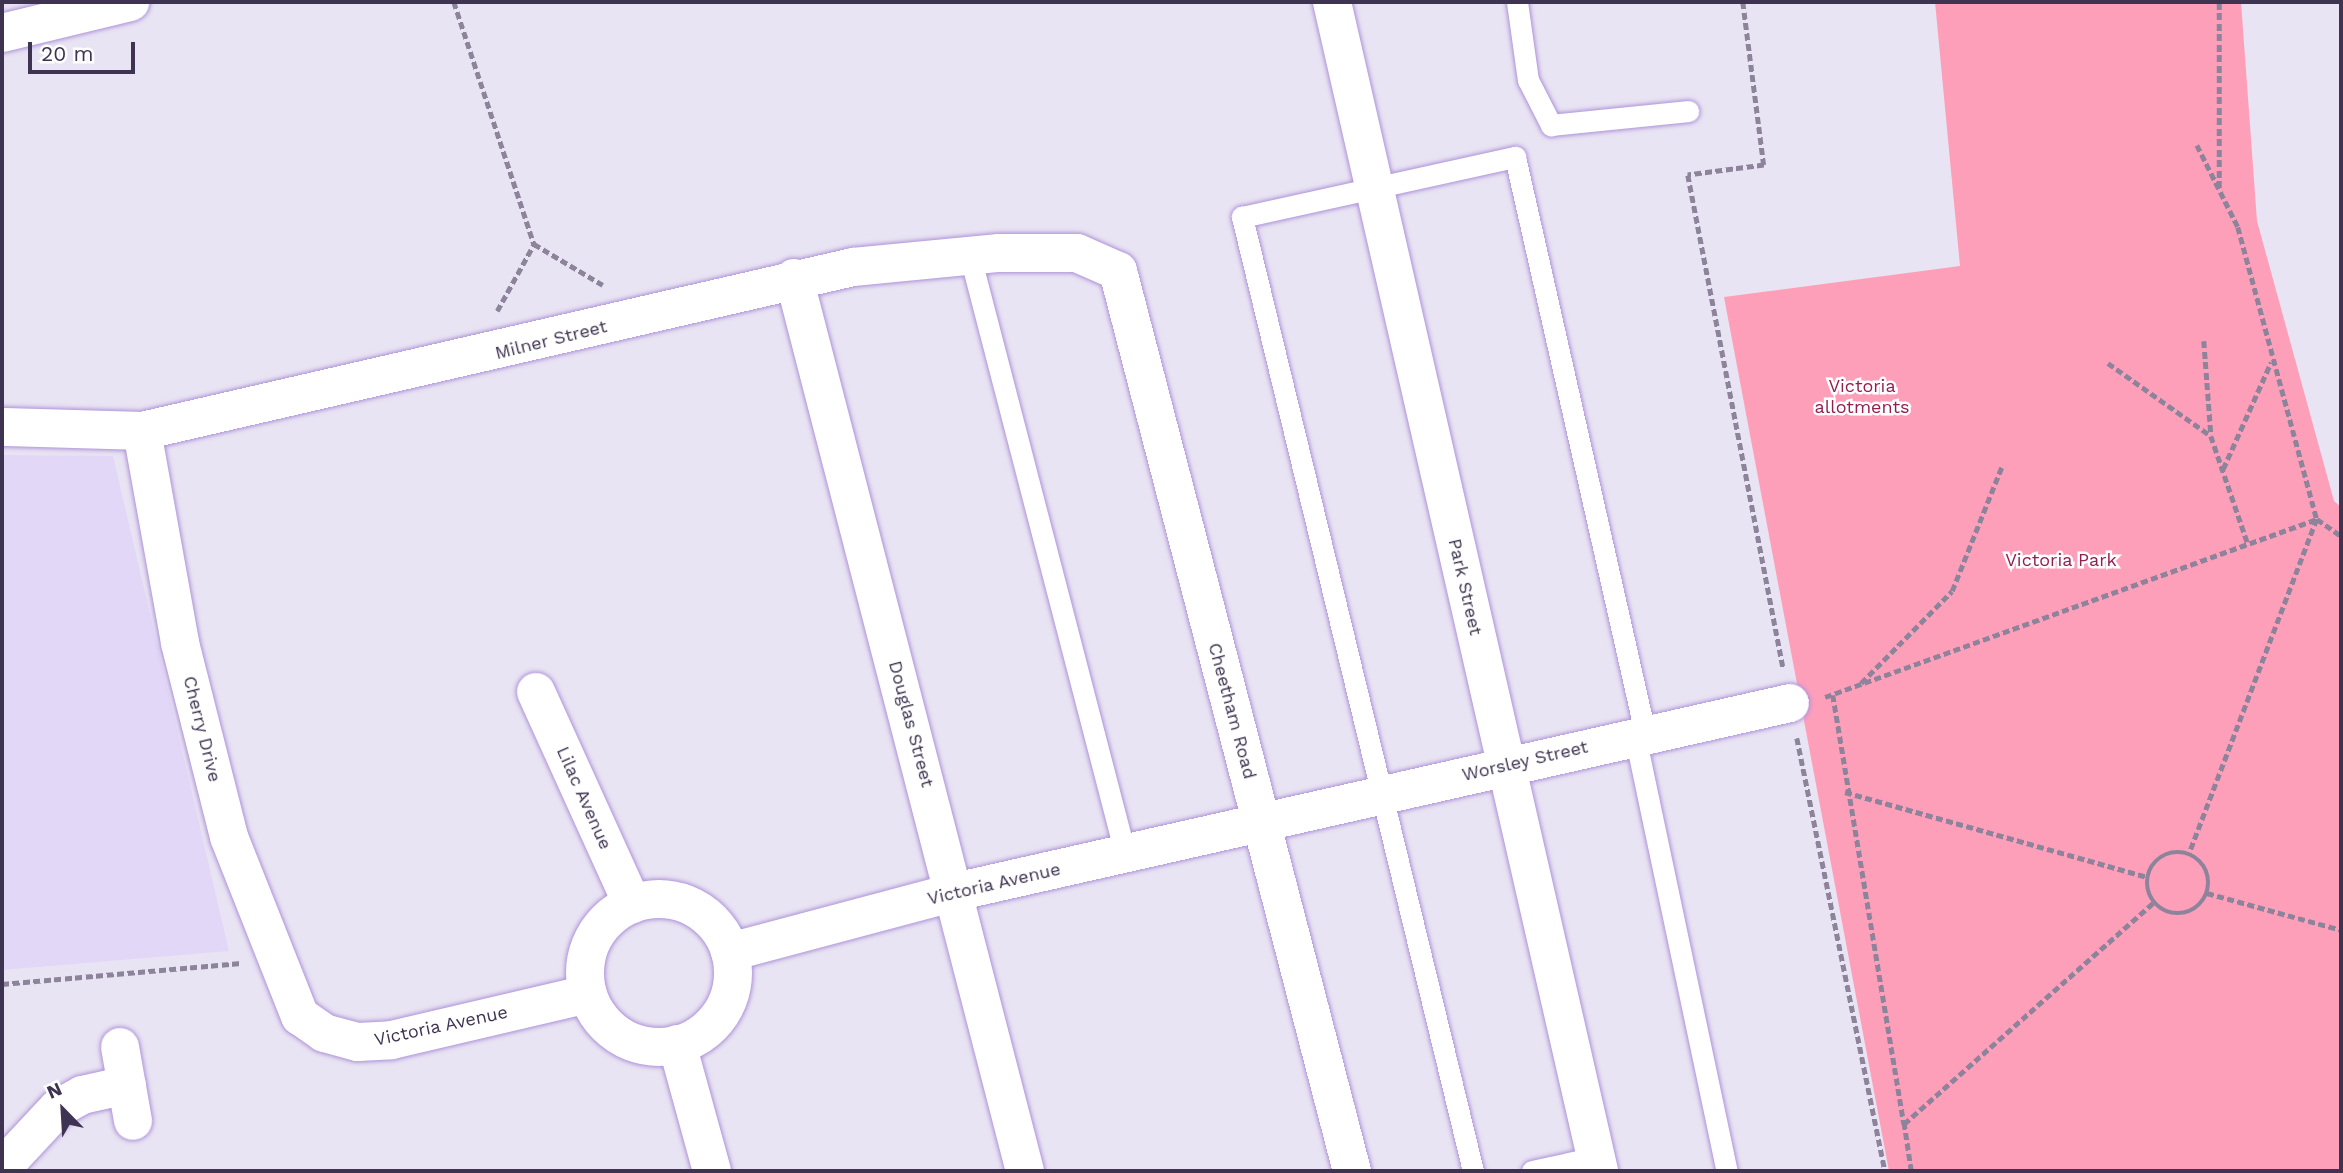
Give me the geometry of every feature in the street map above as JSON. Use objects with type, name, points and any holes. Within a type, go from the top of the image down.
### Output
[{"type":"street","points":[[2,33],[130,2]]},
{"type":"street","name":"Park Street","points":[[1332,2],[1598,1164]]},
{"type":"street","name":"Milner Street","points":[[2,427],[142,431],[495,354],[794,278],[970,256],[1077,253],[1098,261]]},
{"type":"street","name":"Cheetham Road","points":[[1098,261],[1118,271],[1352,1171]]},
{"type":"street","name":"Douglas Street","points":[[794,278],[1026,1171]]},
{"type":"street","name":"Cherry Drive","points":[[142,431],[180,643],[229,837],[300,1016]]},
{"type":"street","name":"Lilac Avenue","points":[[536,692],[632,904]]},
{"type":"street","name":"Worsley Street","points":[[1260,821],[1790,703]]},
{"type":"street","name":"Victoria Avenue","points":[[730,952],[955,892],[1260,821]]},
{"type":"street","points":[[680,902],[702,912],[730,952],[728,999],[699,1035],[677,1044],[632,1042],[612,1031],[587,994],[588,950],[605,923],[632,904],[680,902]]},
{"type":"street","name":"Victoria Avenue","points":[[300,1016],[324,1033],[358,1042],[392,1040],[587,994]]},
{"type":"street","points":[[677,1044],[712,1171]]},
{"type":"street","points":[[2,1168],[57,1109],[82,1095],[130,1103],[120,1047]]},
{"type":"lane","points":[[1517,2],[1528,80],[1551,125],[1688,111]]},
{"type":"lane","points":[[1473,1171],[1241,223],[1248,214],[1509,155],[1519,162],[1640,735],[1727,1171]]},
{"type":"lane","points":[[970,256],[1125,853]]},
{"type":"lane","points":[[1532,1171],[1598,1164]]},
{"type":"path","points":[[454,2],[534,244],[603,285],[628,321]]},
{"type":"path","points":[[1743,2],[1764,164],[1688,175],[1790,703],[1885,1171]]},
{"type":"path","points":[[2219,2],[2219,189]]},
{"type":"path","points":[[2189,854],[2317,519],[2238,228],[2197,145]]},
{"type":"path","points":[[495,354],[493,317],[534,244]]},
{"type":"path","points":[[2204,341],[2211,436],[2248,544]]},
{"type":"path","points":[[2223,470],[2272,361]]},
{"type":"path","points":[[2108,363],[2211,436]]},
{"type":"path","points":[[1858,686],[1952,590],[2002,466]]},
{"type":"path","points":[[1790,703],[1833,695],[2317,519]]},
{"type":"path","points":[[2317,519],[2341,536]]},
{"type":"path","points":[[1833,695],[1845,792],[1911,1171]]},
{"type":"path","points":[[1845,792],[2148,877]]},
{"type":"path","points":[[2153,903],[2148,877],[2165,855],[2189,854],[2206,870],[2207,894]]},
{"type":"path","points":[[2153,903],[2179,914],[2207,894]]},
{"type":"path","points":[[2207,894],[2341,930]]},
{"type":"path","points":[[1904,1124],[2153,903]]},
{"type":"path","points":[[2,984],[279,960]]},
{"type":"shaded area","points":[[2,455],[113,456],[229,951],[2,970]]},
{"type":"green space","name":"Victoria Park","points":[[1935,2],[2241,2],[2257,221],[2334,501],[2341,507],[2341,1171],[1889,1171],[1724,297],[1960,266]]},
{"type":"park label","name":"Victoria allotments","points":[[1862,397]]}]
